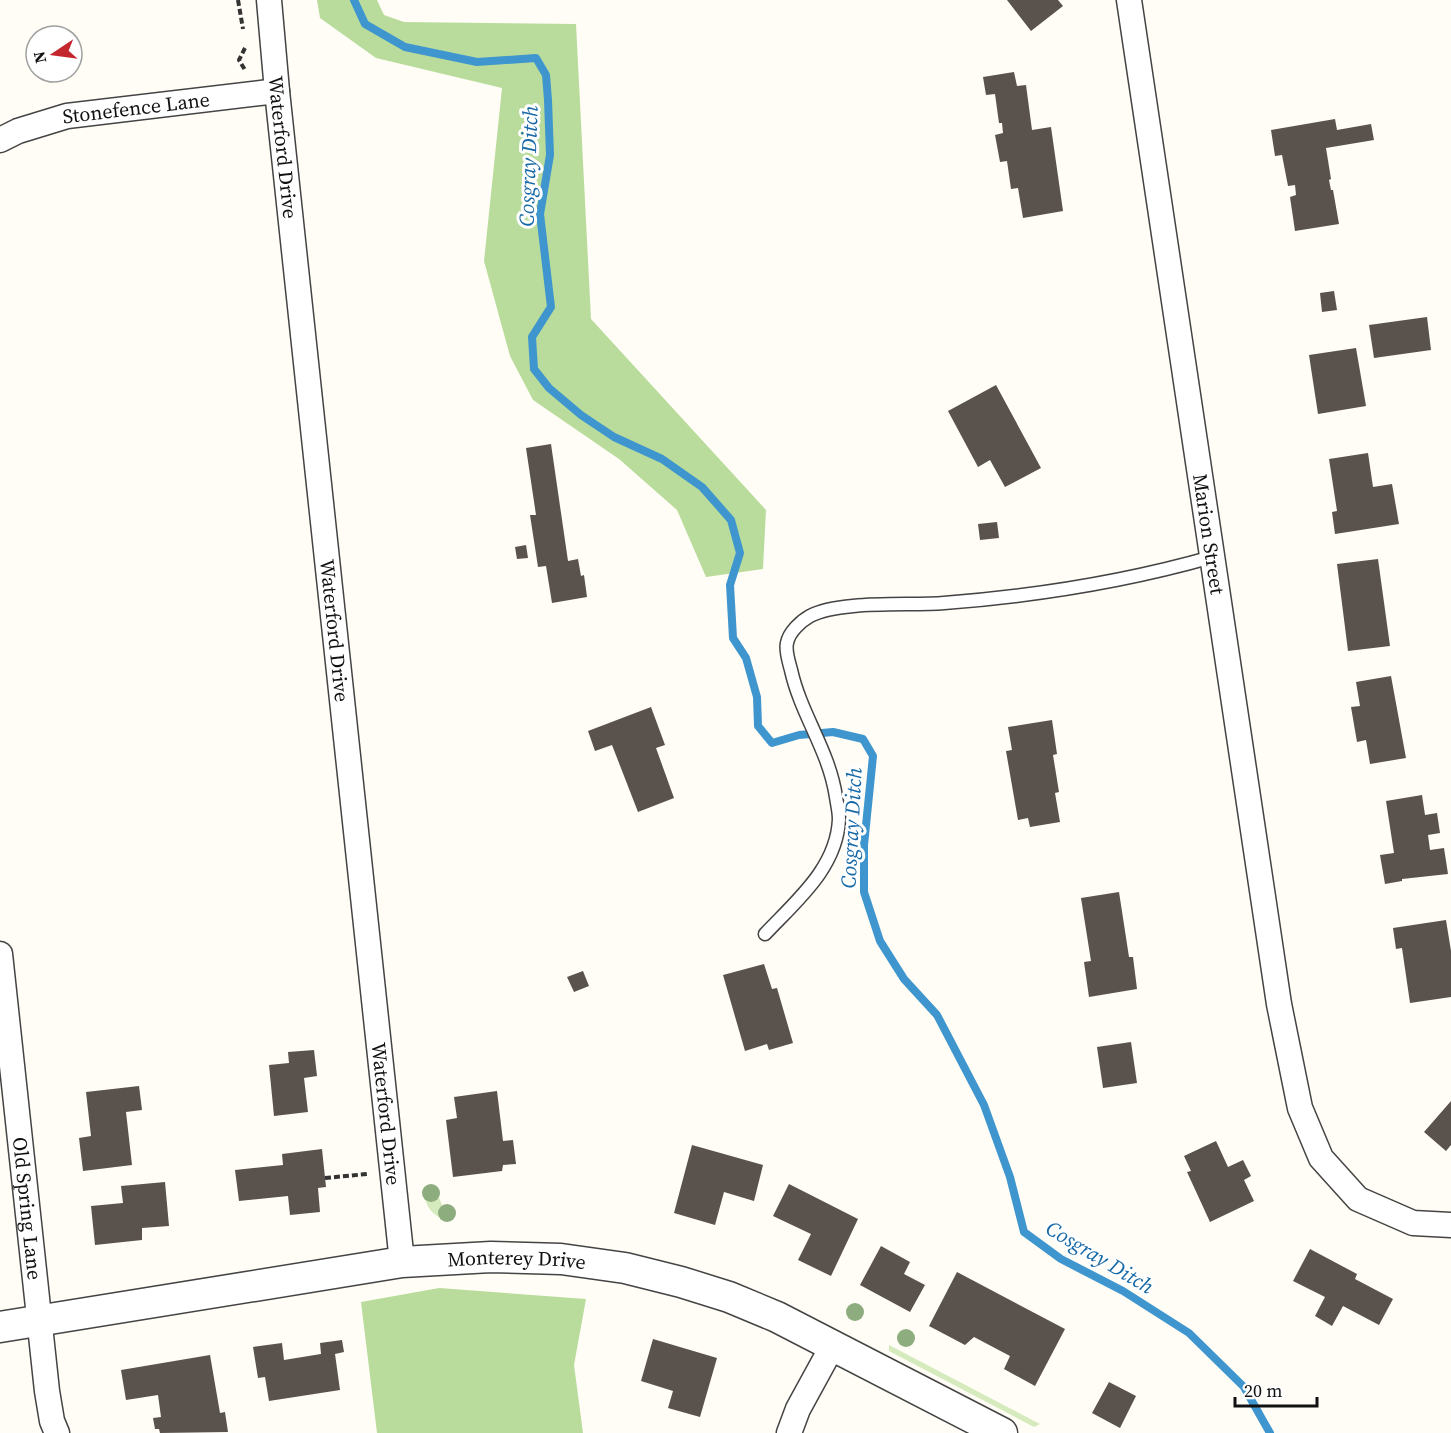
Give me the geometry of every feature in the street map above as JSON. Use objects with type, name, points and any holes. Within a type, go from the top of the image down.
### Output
[{"type":"street","name":"Waterford Drive","points":[[269,0],[402,1262]]},
{"type":"street","name":"Marion Street","points":[[1129,0],[1279,1004],[1300,1107],[1321,1158],[1358,1198],[1413,1223],[1451,1224]]},
{"type":"street","name":"Stonefence Lane","points":[[0,140],[18,131],[67,116],[277,91]]},
{"type":"street","name":"Old Spring Lane","points":[[0,954],[47,1391],[52,1421],[57,1433]]},
{"type":"street","name":"Monterey Drive","points":[[0,1327],[402,1262],[502,1257],[561,1259],[624,1268],[681,1282],[729,1298],[777,1317],[1002,1433]]},
{"type":"street","points":[[789,1433],[798,1409],[833,1345]]},
{"type":"lane","points":[[765,934],[813,883],[832,855],[839,819],[833,776],[794,681],[787,642],[803,620],[820,611],[943,603],[1064,589],[1146,575],[1212,557]]},
{"type":"path","points":[[238,0],[243,31]]},
{"type":"path","points":[[245,41],[245,52],[239,60],[245,68],[247,94]]},
{"type":"path","points":[[325,1178],[371,1173]]},
{"type":"green space","points":[[317,0],[377,0],[384,15],[404,22],[576,24],[591,319],[766,510],[763,569],[706,577],[677,510],[619,459],[533,400],[510,356],[484,261],[502,88],[376,58],[320,18]]},
{"type":"green space","points":[[434,1185],[442,1205],[455,1212],[455,1217],[449,1221],[433,1213],[425,1200],[423,1188]]},
{"type":"green space","points":[[439,1288],[586,1299],[574,1365],[583,1433],[377,1433],[361,1302]]},
{"type":"green space","points":[[889,1345],[1040,1424],[1034,1427],[889,1351]]},
{"type":"building","points":[[1007,0],[1058,0],[1063,6],[1031,31]]},
{"type":"building","points":[[1014,72],[1017,86],[1026,85],[1032,130],[1051,127],[1063,211],[1023,218],[1018,188],[1011,189],[1007,161],[1000,162],[995,135],[1003,133],[1002,123],[999,123],[995,94],[986,95],[983,77]]},
{"type":"building","points":[[1335,119],[1337,130],[1371,124],[1374,140],[1326,148],[1331,179],[1329,180],[1339,224],[1295,231],[1290,197],[1296,195],[1295,185],[1288,186],[1282,155],[1275,156],[1271,130]]},
{"type":"building","points":[[1334,291],[1337,310],[1322,312],[1320,293]]},
{"type":"building","points":[[1427,317],[1431,350],[1374,358],[1369,325]]},
{"type":"building","points":[[1356,348],[1366,406],[1318,414],[1309,355]]},
{"type":"building","points":[[996,385],[1041,468],[1005,487],[990,460],[978,467],[948,411]]},
{"type":"building","points":[[551,444],[568,561],[578,559],[581,576],[584,575],[587,597],[552,603],[546,566],[538,567],[530,515],[536,515],[526,448]]},
{"type":"building","points":[[1368,453],[1373,487],[1392,484],[1399,524],[1335,534],[1332,512],[1337,511],[1329,459]]},
{"type":"building","points":[[997,522],[999,538],[980,540],[978,524]]},
{"type":"building","points":[[526,545],[528,558],[517,559],[515,547]]},
{"type":"building","points":[[1378,559],[1390,646],[1348,651],[1337,564]]},
{"type":"building","points":[[1391,676],[1406,758],[1370,764],[1366,740],[1357,742],[1351,707],[1360,706],[1356,682]]},
{"type":"building","points":[[651,707],[665,745],[656,748],[674,798],[638,812],[612,745],[595,751],[588,731]]},
{"type":"building","points":[[1052,720],[1057,754],[1053,755],[1059,792],[1055,793],[1060,822],[1030,827],[1028,818],[1018,820],[1006,751],[1012,750],[1008,727]]},
{"type":"building","points":[[1422,795],[1425,815],[1437,813],[1440,833],[1428,835],[1430,850],[1444,848],[1448,874],[1402,879],[1402,881],[1385,884],[1380,855],[1394,853],[1386,801]]},
{"type":"building","points":[[1119,892],[1129,957],[1133,957],[1137,989],[1089,997],[1084,962],[1091,961],[1081,898]]},
{"type":"building","points":[[1446,920],[1451,951],[1451,997],[1410,1003],[1402,948],[1396,949],[1393,928]]},
{"type":"building","points":[[764,964],[772,989],[777,988],[793,1043],[769,1050],[767,1044],[745,1051],[723,975]]},
{"type":"building","points":[[583,971],[589,986],[574,992],[567,977]]},
{"type":"building","points":[[1131,1042],[1137,1083],[1103,1088],[1097,1047]]},
{"type":"building","points":[[314,1050],[317,1076],[304,1078],[308,1112],[274,1116],[269,1065],[289,1063],[288,1052]]},
{"type":"building","points":[[139,1086],[142,1110],[126,1112],[132,1165],[83,1171],[79,1138],[91,1136],[86,1092]]},
{"type":"building","points":[[497,1091],[503,1141],[513,1140],[516,1164],[503,1165],[502,1171],[453,1177],[446,1120],[457,1118],[454,1097]]},
{"type":"building","points":[[1451,1101],[1451,1145],[1446,1151],[1424,1132]]},
{"type":"building","points":[[1216,1141],[1228,1167],[1243,1160],[1251,1176],[1244,1180],[1254,1201],[1210,1222],[1187,1172],[1191,1171],[1184,1156]]},
{"type":"building","points":[[692,1145],[763,1165],[754,1201],[724,1192],[715,1225],[674,1213]]},
{"type":"building","points":[[322,1149],[326,1187],[318,1188],[320,1212],[290,1215],[288,1196],[239,1201],[235,1170],[283,1165],[282,1154]]},
{"type":"building","points":[[165,1182],[169,1226],[142,1228],[142,1240],[95,1245],[91,1206],[123,1203],[121,1186]]},
{"type":"building","points":[[789,1184],[858,1219],[831,1276],[798,1260],[811,1234],[773,1216]]},
{"type":"building","points":[[881,1246],[910,1262],[904,1274],[925,1285],[910,1312],[860,1285]]},
{"type":"building","points":[[1310,1249],[1357,1274],[1355,1279],[1393,1299],[1379,1325],[1343,1306],[1332,1326],[1315,1316],[1325,1297],[1293,1281]]},
{"type":"building","points":[[957,1272],[1065,1329],[1035,1386],[1004,1369],[1010,1356],[974,1337],[965,1345],[929,1326]]},
{"type":"building","points":[[653,1339],[717,1358],[700,1417],[668,1408],[673,1391],[641,1381]]},
{"type":"building","points":[[342,1340],[344,1352],[335,1354],[340,1390],[269,1401],[265,1377],[258,1378],[253,1347],[282,1343],[284,1360],[321,1354],[320,1343]]},
{"type":"building","points":[[210,1355],[220,1413],[225,1412],[228,1432],[160,1433],[159,1429],[155,1429],[153,1418],[161,1417],[158,1395],[126,1400],[121,1370]]},
{"type":"building","points":[[1109,1382],[1136,1396],[1120,1428],[1092,1413]]},
{"type":"waterway","name":"Cosgray Ditch","points":[[354,0],[365,24],[405,47],[477,62],[536,58],[546,75],[548,100],[550,155],[540,214],[551,307],[532,337],[534,369],[549,388],[581,415],[614,437],[662,459],[702,487],[731,520],[740,553],[730,585],[733,638],[746,658],[757,697],[758,726],[772,743],[799,735],[833,732],[863,739],[873,756],[864,845],[864,892],[880,941],[904,979],[937,1015],[984,1105],[1010,1177],[1024,1232],[1061,1259],[1123,1291],[1189,1333],[1244,1387],[1270,1433]]}]
